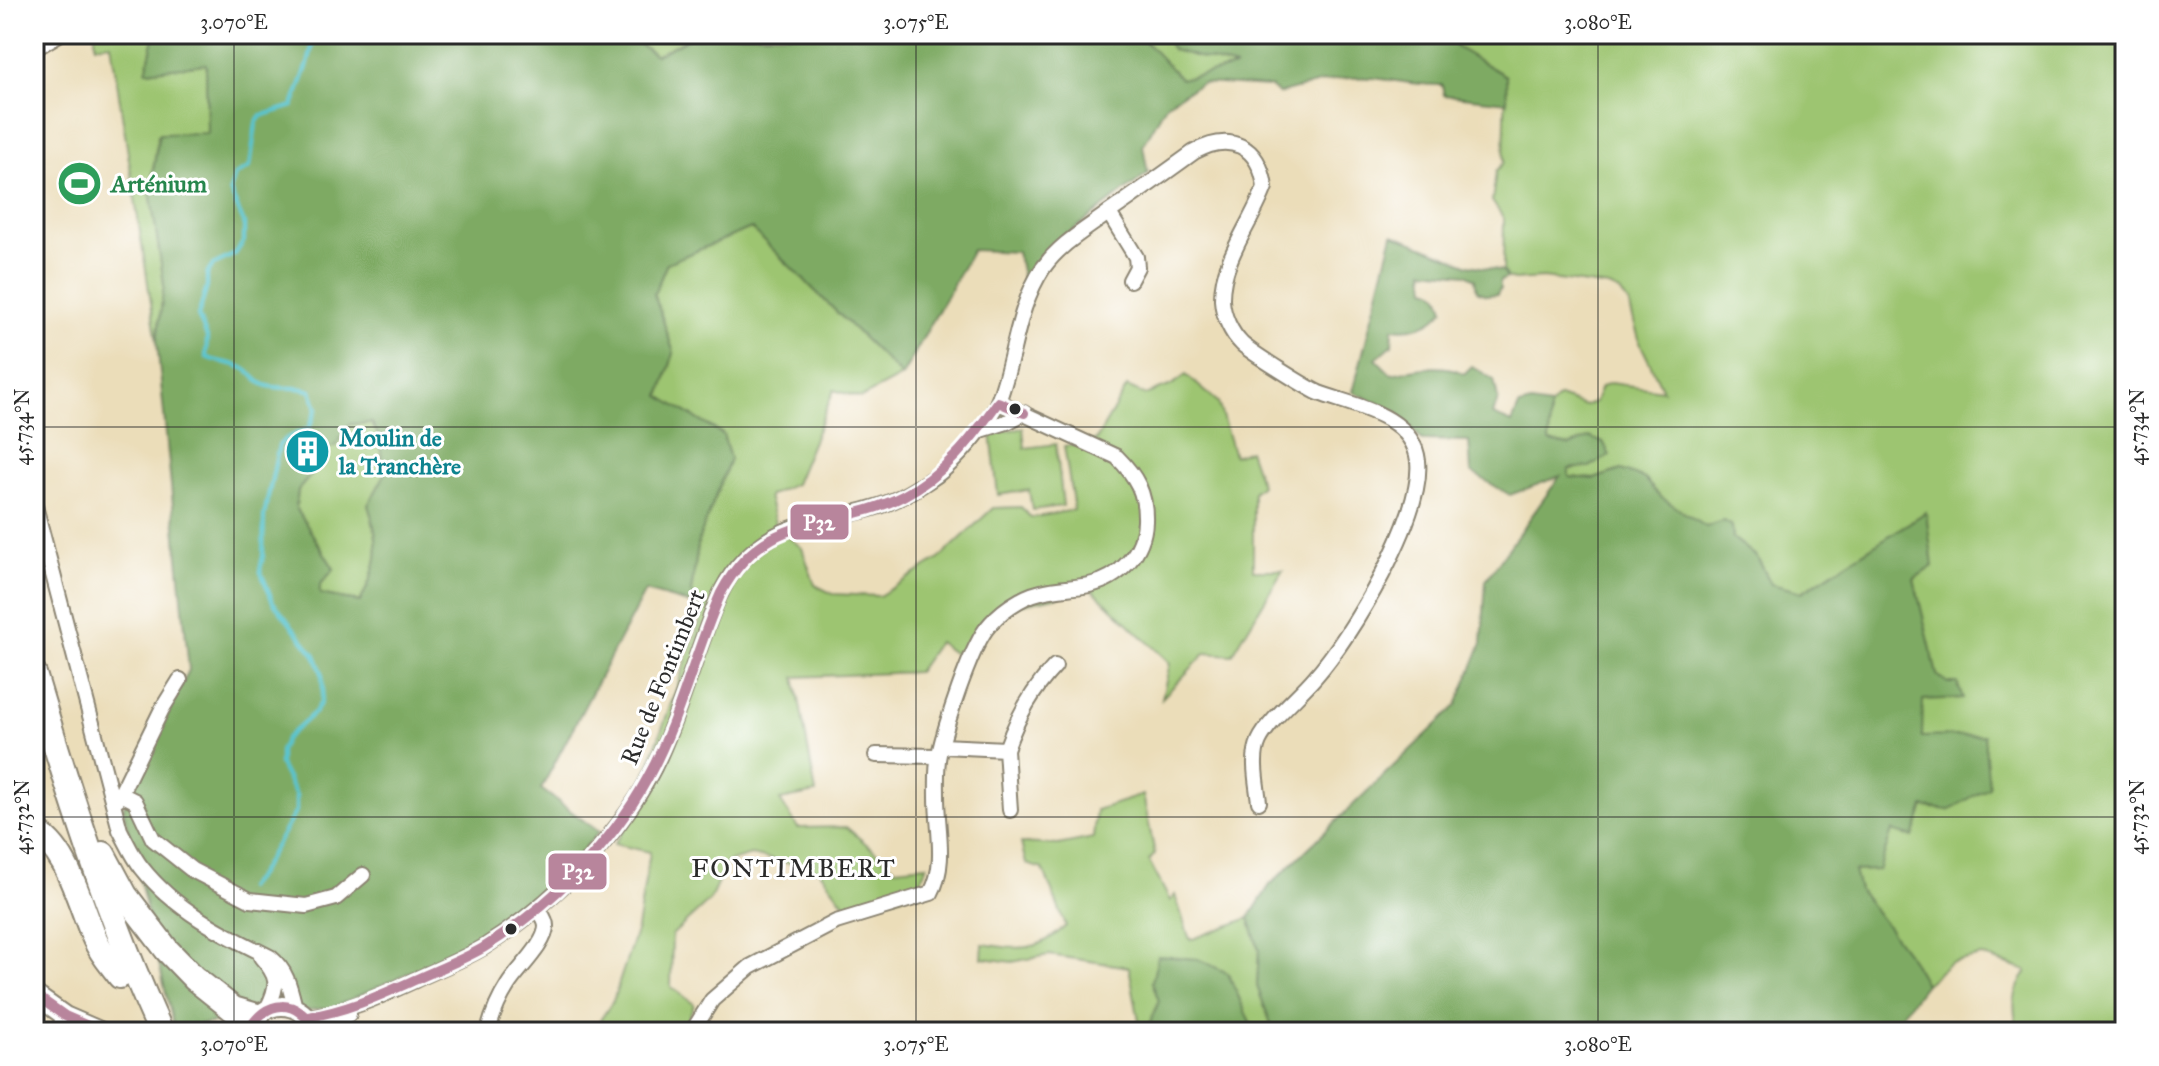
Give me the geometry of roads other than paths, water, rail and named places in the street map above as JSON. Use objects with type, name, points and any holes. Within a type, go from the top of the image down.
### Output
[{"type":"highway","points":[[34,674],[109,907],[161,1032]]},
{"type":"highway","points":[[34,729],[64,832],[145,1032]]},
{"type":"highway","points":[[66,781],[125,895],[167,950],[194,978],[233,1009],[257,1019]]},
{"type":"highway","points":[[35,828],[63,860],[96,943],[120,976]]},
{"type":"street","points":[[34,49],[59,34]]},
{"type":"street","name":"Rue de Fontimbert","points":[[306,1019],[335,1014],[370,1001],[482,948],[538,909],[598,848],[638,795],[675,719],[717,601],[738,565],[758,547],[795,527],[884,504],[940,473],[978,431],[998,402],[1028,297],[1043,269],[1063,244],[1210,143],[1227,142],[1241,146],[1254,155],[1265,187],[1224,281],[1222,300],[1230,328],[1243,344],[1315,391],[1382,415],[1410,438],[1418,459],[1418,480],[1412,505],[1380,580],[1318,675],[1258,742],[1256,773],[1259,802]]},
{"type":"street","points":[[1109,213],[1136,257],[1137,267],[1130,280]]},
{"type":"street","points":[[692,1032],[712,1000],[750,967],[836,922],[931,893],[940,867],[937,800],[940,751],[975,646],[988,627],[1020,600],[1038,592],[1091,585],[1108,579],[1132,560],[1145,528],[1146,507],[1141,486],[1131,471],[1117,457],[998,402]]},
{"type":"street","points":[[978,431],[1024,413]]},
{"type":"street","points":[[34,502],[117,800],[120,830],[139,866],[161,890],[189,913],[280,965],[306,1019]]},
{"type":"street","points":[[1010,810],[1006,749],[1027,703],[1055,666]]},
{"type":"street","points":[[117,800],[162,709],[180,680]]},
{"type":"street","points":[[876,755],[1006,749]]},
{"type":"street","points":[[117,800],[135,801],[153,839],[192,870],[250,900],[306,906],[336,898],[363,875]]},
{"type":"street","points":[[488,1032],[508,983],[543,937],[545,919],[538,909]]},
{"type":"street","points":[[256,950],[272,969],[277,990],[257,1019]]},
{"type":"street","points":[[34,994],[61,1024],[99,1031]]},
{"type":"street","name":"Rue de Fontimbert","points":[[324,1032],[370,1001]]},
{"type":"street","points":[[257,1019],[276,1006],[306,1019]]},
{"type":"waterway","points":[[247,888],[259,874],[296,811],[296,796],[280,765],[280,751],[286,738],[315,712],[323,691],[322,673],[315,655],[273,602],[260,570],[264,516],[279,445],[309,428],[317,408],[311,391],[268,386],[243,368],[206,357],[207,337],[198,316],[207,287],[207,274],[213,265],[235,254],[244,241],[244,223],[230,191],[235,175],[250,167],[256,123],[261,116],[293,106],[315,34]]},
{"type":"place","name":"Arténium","points":[[80,184]]},
{"type":"place","name":"Moulin de la Tranchère","points":[[308,452]]},
{"type":"district","name":"FONTIMBERT","points":[[794,868]]}]
